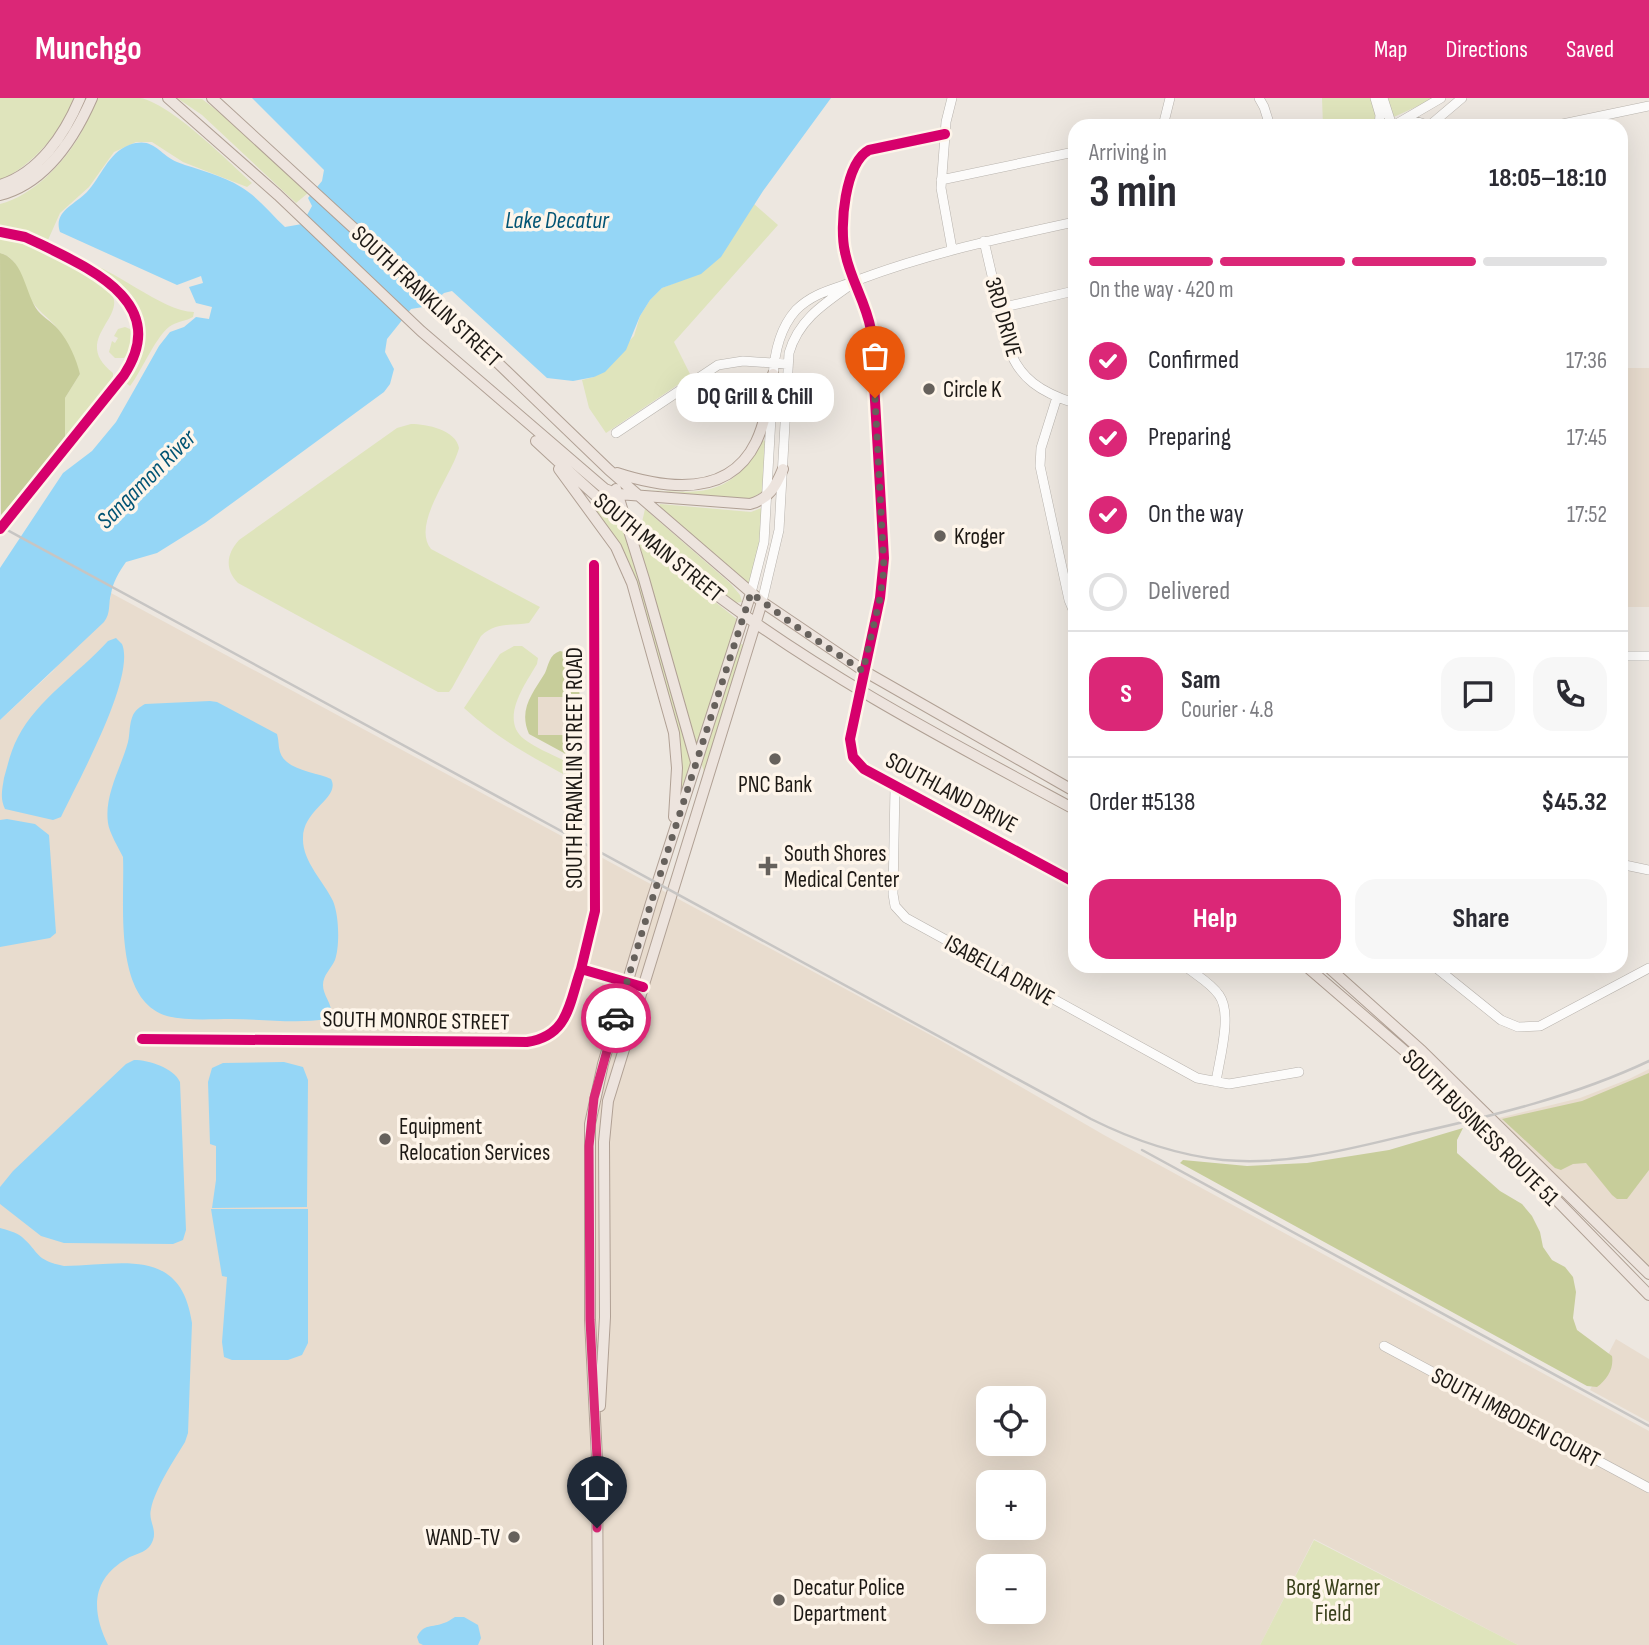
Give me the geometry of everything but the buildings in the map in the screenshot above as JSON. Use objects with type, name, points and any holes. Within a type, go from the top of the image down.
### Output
[{"type":"main road","points":[[0,185],[30,168],[47,153],[66,126],[80,98]]},
{"type":"main road","points":[[0,195],[30,181],[47,167],[67,145],[92,98]]},
{"type":"main road","points":[[168,98],[278,195],[421,331],[605,489],[618,494],[743,505],[768,496],[783,469]]},
{"type":"main road","name":"SOUTH FRANKLIN STREET","points":[[212,98],[445,312],[609,470],[640,495]]},
{"type":"main road","points":[[222,98],[246,127]]},
{"type":"main road","points":[[609,470],[637,480],[681,485],[705,484],[726,476],[745,458],[757,440],[765,415],[773,368]]},
{"type":"main road","points":[[474,377],[536,441],[616,547],[632,583],[676,743],[675,810],[662,871]]},
{"type":"main road","name":"SOUTH MAIN STREET","points":[[536,441],[629,527],[744,615],[859,690]]},
{"type":"main road","points":[[609,470],[629,527],[696,763],[699,808]]},
{"type":"main road","name":"SOUTH MAIN STREET","points":[[640,495],[762,602],[863,671]]},
{"type":"main road","points":[[598,1645],[597,1458],[590,1320],[590,1124],[603,1064],[627,982],[751,593]]},
{"type":"main road","points":[[597,1458],[605,1317],[605,1123],[611,1088],[762,602]]},
{"type":"main road","points":[[863,671],[1068,788]]},
{"type":"main road","points":[[859,690],[1068,806]]},
{"type":"main road","name":"SOUTH BUSINESS ROUTE 51","points":[[1314,973],[1468,1109],[1649,1295]]},
{"type":"main road","name":"SOUTH BUSINESS ROUTE 51","points":[[1334,973],[1432,1060],[1649,1274]]},
{"type":"street","points":[[952,98],[945,134],[941,180],[953,249]]},
{"type":"street","points":[[1165,119],[1170,98]]},
{"type":"street","points":[[1259,98],[1268,119]]},
{"type":"street","points":[[1375,98],[1380,119]]},
{"type":"street","points":[[1383,98],[1390,119]]},
{"type":"street","points":[[1405,119],[1441,98]]},
{"type":"street","points":[[1439,119],[1462,98]]},
{"type":"street","points":[[1592,119],[1649,106]]},
{"type":"street","points":[[1443,119],[1445,114]]},
{"type":"street","name":"SOUTHLAND DRIVE","points":[[945,134],[869,150],[858,158],[852,172],[844,225],[845,255],[867,310],[872,336],[884,558],[880,598],[850,739],[851,752],[860,766],[895,787],[1068,879]]},
{"type":"street","points":[[941,180],[1068,153]]},
{"type":"street","points":[[751,593],[764,542],[773,368],[783,329],[796,311],[821,292],[904,263],[984,241],[1068,223]]},
{"type":"street","points":[[0,232],[26,237],[116,288],[131,306],[137,322],[138,337],[134,357],[124,375],[0,529]]},
{"type":"street","name":"3RD DRIVE","points":[[984,241],[1013,360],[1034,385],[1068,401]]},
{"type":"street","points":[[762,602],[779,530],[787,364],[792,343],[808,317],[856,281]]},
{"type":"street","points":[[999,308],[1068,292]]},
{"type":"street","points":[[616,433],[718,365],[733,361],[773,368],[787,364]]},
{"type":"street","points":[[1057,397],[1041,448],[1040,466],[1068,595]]},
{"type":"street","name":"SOUTH FRANKLIN STREET ROAD","points":[[581,970],[595,911],[594,565]]},
{"type":"street","points":[[1628,656],[1649,656]]},
{"type":"street","name":"ISABELLA DRIVE","points":[[895,787],[893,894],[895,906],[906,918],[1190,1074],[1216,1082]]},
{"type":"street","points":[[1628,866],[1649,870]]},
{"type":"street","points":[[1443,973],[1501,1020],[1513,1026],[1529,1028],[1549,1022],[1649,968]]},
{"type":"street","points":[[581,970],[643,987]]},
{"type":"street","name":"SOUTH MONROE STREET","points":[[142,1039],[516,1043],[538,1041],[554,1033],[565,1018],[581,970]]},
{"type":"street","points":[[1194,973],[1217,992],[1224,1005],[1225,1022],[1216,1082],[1229,1084],[1299,1072]]},
{"type":"street","name":"SOUTH IMBODEN COURT","points":[[1384,1346],[1649,1488]]},
{"type":"shaded area","points":[[1628,368],[1649,368],[1649,607],[1628,607]]},
{"type":"shaded area","points":[[111,593],[938,1039],[1104,1135],[1649,1431],[1649,1645],[1518,1645],[1314,1539],[1260,1645],[0,1645],[0,720],[53,671],[110,600]]},
{"type":"shaded area","points":[[576,696],[576,735],[538,735],[538,697]]},
{"type":"shaded area","points":[[1649,1069],[1649,1269],[1578,1201],[1499,1118],[1580,1098]]},
{"type":"shaded area","points":[[1616,1339],[1649,1359],[1649,1422],[1590,1390]]},
{"type":"green space","points":[[0,98],[75,98],[45,146],[25,165],[0,181]]},
{"type":"green space","points":[[96,98],[140,98],[167,110],[252,183],[247,187],[183,162],[152,142],[136,142],[114,152],[89,187],[60,213],[48,240],[0,226],[0,204],[36,186],[57,166],[81,133]]},
{"type":"green space","points":[[177,98],[202,99],[308,193],[296,203],[202,115]]},
{"type":"green space","points":[[1322,98],[1431,98],[1389,119],[1323,119]]},
{"type":"green space","points":[[754,204],[778,225],[674,342],[691,376],[606,433],[589,408],[582,380],[594,377],[634,336],[640,316],[650,300],[662,288],[680,281],[740,226]]},
{"type":"green space","points":[[0,238],[29,246],[57,259],[109,290],[114,300],[113,309],[98,339],[97,349],[101,361],[113,373],[113,382],[65,440],[65,398],[80,374],[58,329],[32,301],[16,265],[0,253]]},
{"type":"green space","points":[[0,253],[14,262],[38,311],[66,339],[80,374],[65,398],[65,440],[1,515]]},
{"type":"green space","points":[[75,258],[105,270],[167,305],[194,312],[193,317],[166,329],[130,386],[126,383],[139,357],[142,343],[142,316],[137,303],[117,282]]},
{"type":"green space","points":[[125,327],[132,333],[131,348],[124,358],[115,358],[109,352],[112,341],[115,343],[118,338],[114,336],[118,329]]},
{"type":"green space","points":[[411,424],[447,432],[459,448],[429,513],[426,539],[431,549],[540,607],[529,623],[492,628],[481,636],[449,692],[438,692],[238,583],[229,567],[232,550],[239,540],[397,428]]},
{"type":"green space","points":[[763,440],[764,491],[748,500],[640,489],[697,491],[726,483],[739,473]]},
{"type":"green space","points":[[590,504],[596,505],[624,530],[690,755],[692,764],[679,809],[680,772],[635,587]]},
{"type":"green space","points":[[660,504],[751,512],[764,507],[756,566],[749,584],[659,509]]},
{"type":"green space","points":[[645,509],[731,584],[742,602],[735,603],[640,531]]},
{"type":"green space","points":[[638,541],[738,620],[697,751]]},
{"type":"green space","points":[[743,644],[704,772],[701,762],[738,645]]},
{"type":"green space","points":[[514,646],[522,646],[538,658],[514,711],[517,731],[538,748],[563,760],[563,774],[499,736],[464,708],[500,654]]},
{"type":"green space","points":[[560,651],[567,656],[565,677],[568,681],[578,683],[580,697],[538,697],[538,735],[576,735],[576,726],[581,727],[581,794],[565,787],[564,753],[529,734],[526,725],[528,702],[551,657]]},
{"type":"green space","points":[[1649,1073],[1649,1170],[1627,1199],[1617,1199],[1612,1195],[1586,1163],[1573,1164],[1561,1170],[1555,1168],[1502,1119],[1582,1101]]},
{"type":"green space","points":[[1463,1128],[1457,1140],[1457,1153],[1500,1191],[1522,1204],[1532,1216],[1540,1232],[1543,1247],[1552,1260],[1565,1267],[1573,1277],[1576,1292],[1573,1318],[1577,1330],[1612,1356],[1609,1373],[1597,1387],[1587,1386],[1180,1163],[1183,1160],[1247,1166],[1307,1163],[1389,1150]]},
{"type":"green space","name":"Borg Warner Field","points":[[1314,1540],[1518,1645],[1260,1645]]},
{"type":"water","name":"Lake Decatur","points":[[252,98],[831,98],[763,191],[721,257],[701,274],[662,288],[640,316],[626,350],[605,372],[573,381],[547,378],[452,291],[444,293],[429,306],[411,309],[387,339],[385,352],[394,369],[390,384],[384,392],[205,523],[157,553],[126,562],[113,585],[104,622],[0,720],[0,568],[63,473],[92,451],[116,422],[159,346],[170,332],[184,327],[196,317],[209,319],[212,307],[196,303],[189,287],[203,283],[201,276],[177,285],[60,232],[59,219],[66,209],[87,192],[116,154],[129,145],[144,143],[150,144],[177,162],[241,187],[285,227],[302,224],[312,206],[308,198],[322,181],[324,170]]},
{"type":"water","points":[[116,638],[122,644],[124,659],[121,680],[103,729],[61,817],[53,820],[5,809],[2,798],[4,778],[13,747],[26,724],[108,641]]},
{"type":"water","points":[[217,702],[277,734],[283,758],[294,767],[331,779],[331,792],[309,819],[303,838],[306,855],[333,901],[337,914],[337,954],[323,985],[331,1011],[327,1019],[292,1021],[175,1018],[149,1006],[137,991],[129,970],[123,922],[123,857],[110,831],[107,813],[108,802],[128,742],[132,718],[145,704]]},
{"type":"water","points":[[0,820],[35,824],[49,835],[56,933],[50,938],[0,947]]},
{"type":"water","points":[[134,1060],[160,1066],[180,1082],[186,1230],[183,1240],[173,1244],[64,1243],[41,1236],[0,1204],[0,1187],[13,1171],[126,1064]]},
{"type":"water","points":[[284,1062],[303,1067],[308,1080],[307,1207],[212,1208],[216,1180],[216,1146],[210,1144],[208,1082],[212,1068],[223,1063]]},
{"type":"water","points":[[211,1209],[308,1209],[308,1343],[302,1355],[288,1360],[232,1360],[224,1357],[222,1342],[227,1277],[222,1276]]},
{"type":"water","points":[[0,1228],[20,1235],[39,1255],[55,1264],[64,1266],[127,1263],[146,1265],[162,1271],[176,1281],[186,1298],[192,1323],[188,1433],[153,1501],[150,1513],[154,1536],[151,1544],[146,1550],[116,1566],[101,1586],[97,1608],[108,1645],[0,1645]]},
{"type":"water","points":[[455,1617],[464,1617],[478,1625],[481,1638],[478,1645],[419,1643],[417,1637],[422,1630]]},
{"type":"railway","points":[[0,526],[1091,1119],[1155,1146],[1223,1160],[1272,1160],[1321,1154],[1535,1103],[1593,1084],[1649,1061]]},
{"type":"railway","points":[[1142,1150],[1649,1426]]},
{"type":"cycle path","points":[[945,134],[869,150],[854,168],[846,196],[843,227],[845,252],[871,330],[884,558],[880,598],[850,739],[853,757],[864,769],[1068,879]]},
{"type":"cycle path","points":[[0,232],[25,237],[101,277],[131,308],[138,328],[136,350],[124,375],[0,529]]},
{"type":"cycle path","points":[[581,969],[595,911],[594,565]]},
{"type":"cycle path","points":[[142,1039],[527,1042],[541,1039],[559,1025],[570,1005],[581,969],[643,987]]},
{"type":"way so far","points":[[616,1018],[751,593],[863,671],[884,569],[875,398]]},
{"type":"place","name":"Circle K","points":[[929,389]]},
{"type":"place","name":"DQ Grill & Chill","points":[[875,398]]},
{"type":"place","name":"Kroger","points":[[940,536]]},
{"type":"place","name":"PNC Bank","points":[[775,759]]},
{"type":"place","name":"South Shores Medical Center","points":[[768,866]]},
{"type":"place","name":"Equipment Relocation Services","points":[[385,1139]]},
{"type":"place","name":"WAND-TV","points":[[514,1537]]},
{"type":"place","name":"Decatur Police Department","points":[[779,1600]]},
{"type":"route","points":[[597,1528],[588,1167],[594,1098],[616,1018]]},
{"type":"water label","name":"Sangamon River","points":[[146,479]]}]
